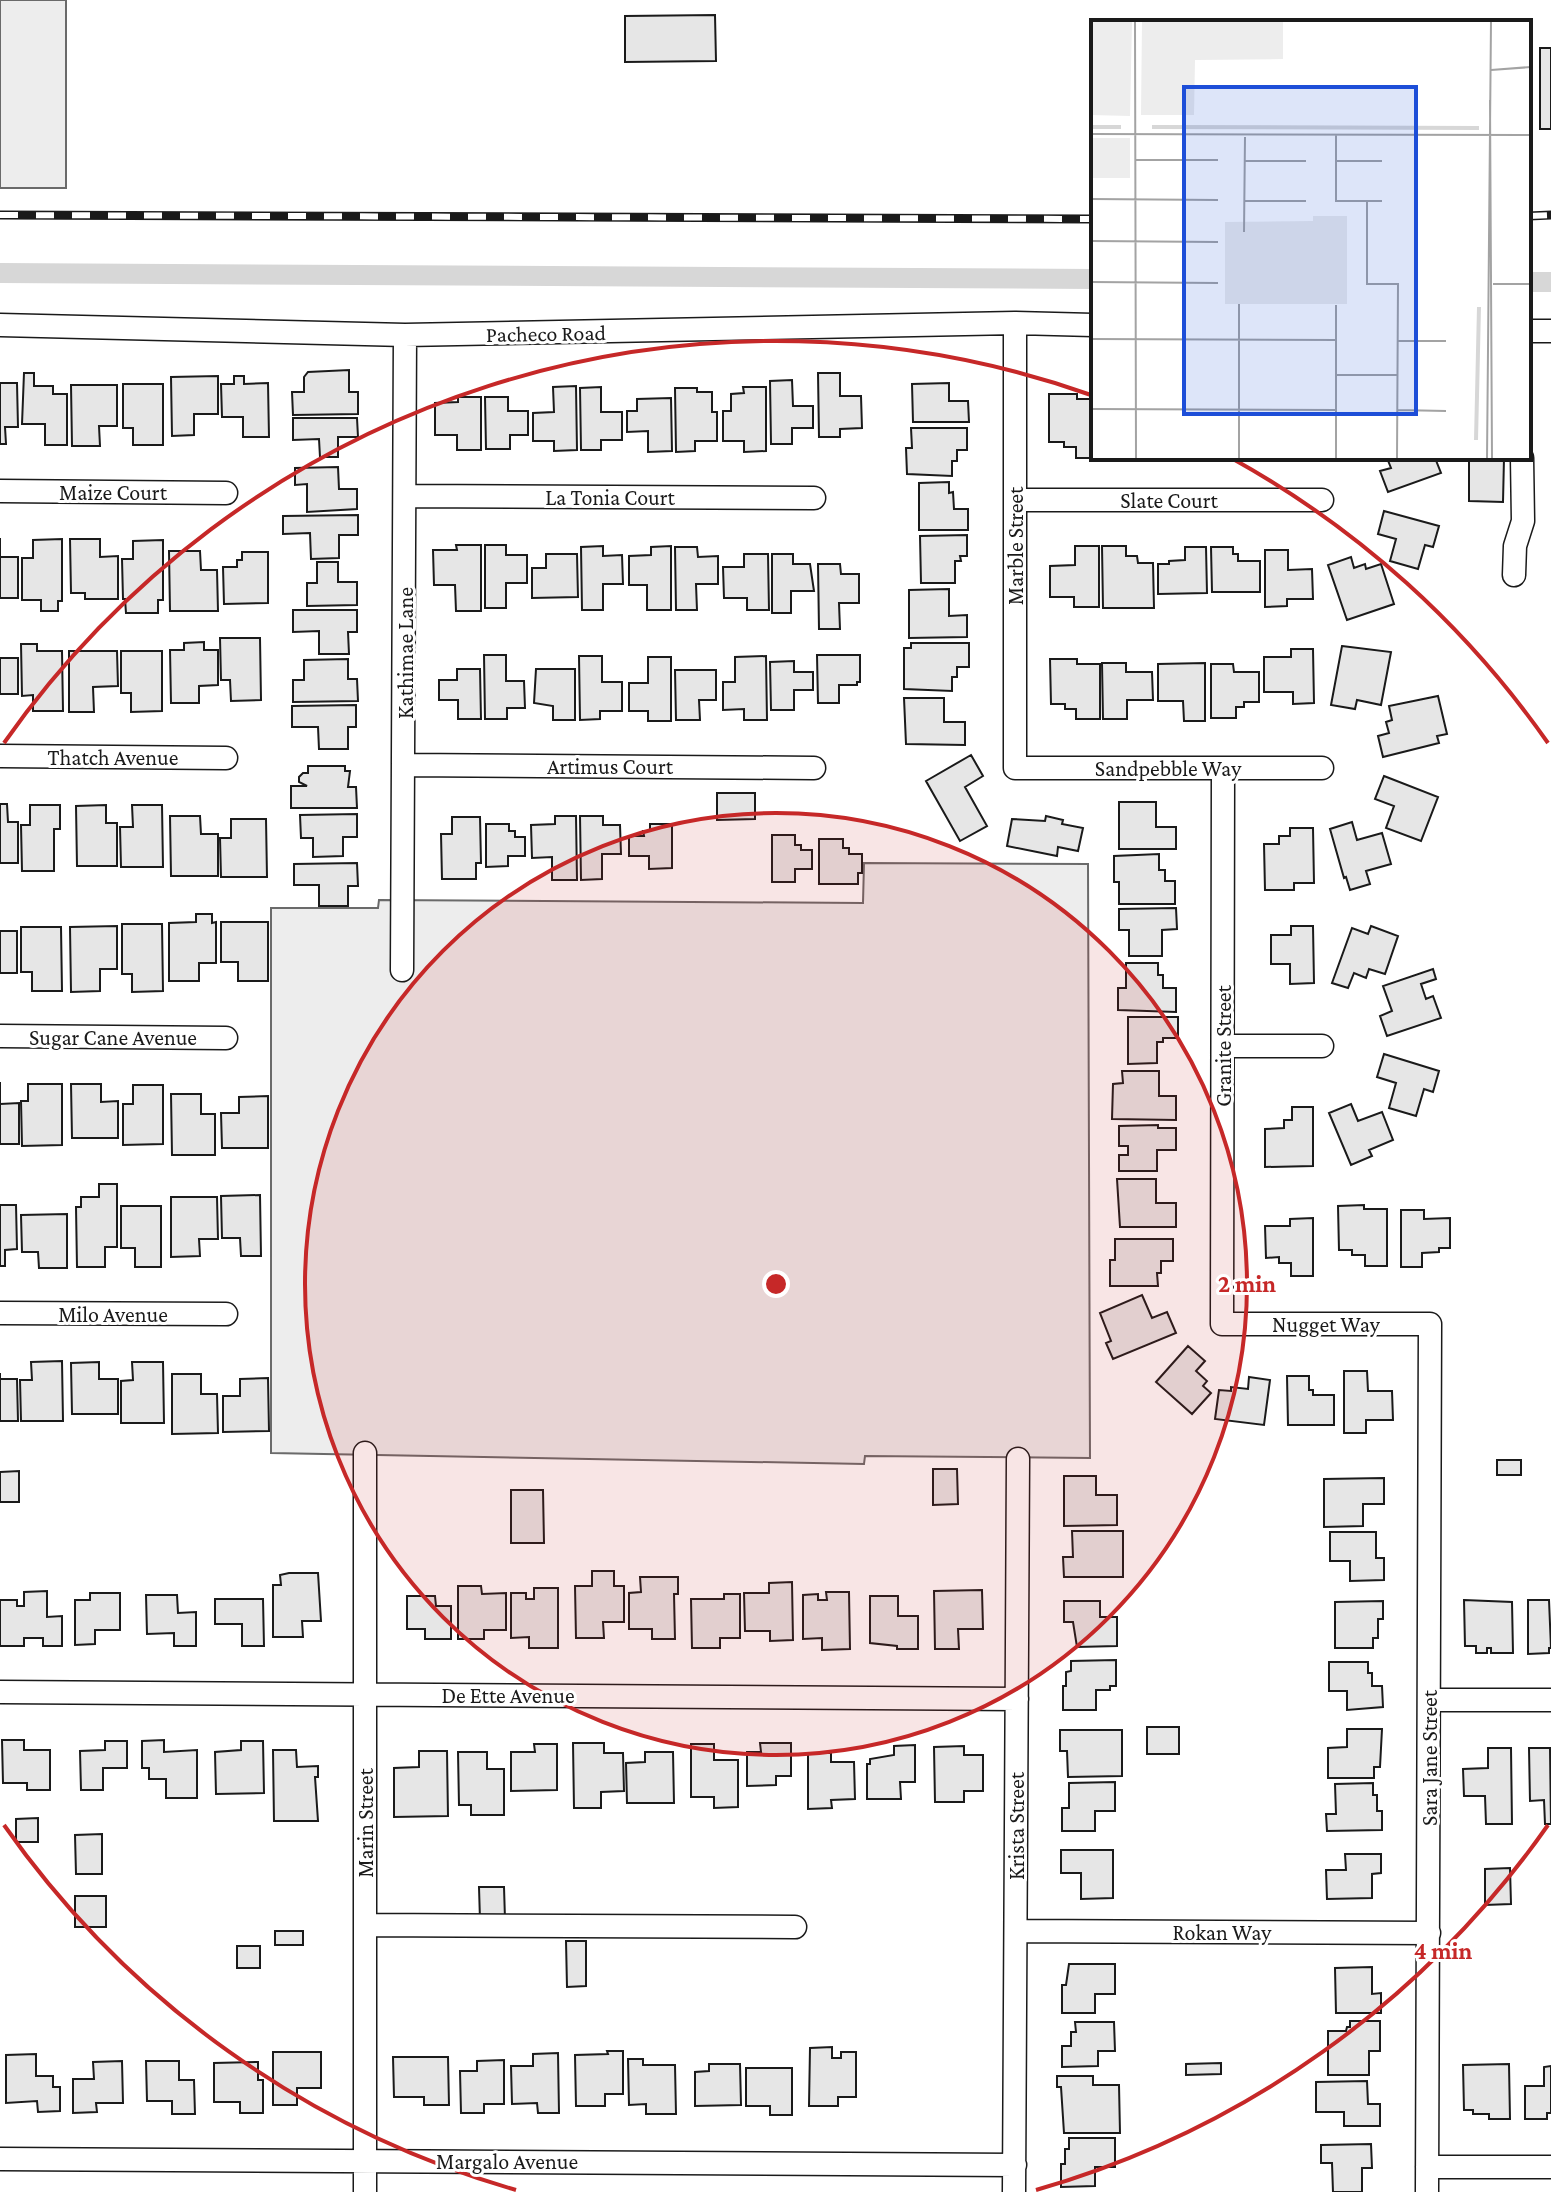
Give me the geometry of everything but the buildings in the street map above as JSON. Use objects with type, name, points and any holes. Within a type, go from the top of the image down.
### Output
[{"type":"street","name":"Pacheco Road","points":[[0,325],[405,335],[1015,323],[1091,325]]},
{"type":"street","name":"Marble Street","points":[[1015,323],[1015,768]]},
{"type":"street","name":"Kathimae Lane","points":[[402,970],[405,335]]},
{"type":"street","points":[[1514,575],[1515,546],[1523,521],[1522,460]]},
{"type":"street","name":"Maize Court","points":[[0,491],[226,493]]},
{"type":"street","name":"La Tonia Court","points":[[405,496],[814,498]]},
{"type":"street","name":"Slate Court","points":[[1015,500],[1322,500]]},
{"type":"street","name":"Thatch Avenue","points":[[0,756],[226,758]]},
{"type":"street","name":"Artimus Court","points":[[405,765],[814,768]]},
{"type":"street","name":"Sandpebble Way","points":[[1015,768],[1322,768]]},
{"type":"street","name":"Granite Street","points":[[1222,1324],[1223,768]]},
{"type":"street","name":"Sugar Cane Avenue","points":[[0,1036],[226,1038]]},
{"type":"street","points":[[1223,1046],[1322,1046]]},
{"type":"street","name":"Milo Avenue","points":[[0,1313],[226,1314]]},
{"type":"street","name":"Nugget Way","points":[[1222,1324],[1430,1324]]},
{"type":"street","name":"Sara Jane Street","points":[[1427,2192],[1430,1324]]},
{"type":"street","name":"Marin Street","points":[[365,1453],[365,2192]]},
{"type":"street","name":"Krista Street","points":[[1014,2192],[1018,1459]]},
{"type":"street","name":"De Ette Avenue","points":[[0,1692],[1017,1699]]},
{"type":"street","points":[[1430,1700],[1551,1700]]},
{"type":"street","points":[[365,1925],[795,1927]]},
{"type":"street","name":"Rokan Way","points":[[1016,1931],[1429,1933]]},
{"type":"street","name":"Margalo Avenue","points":[[0,2159],[1015,2165]]},
{"type":"street","points":[[1427,2167],[1551,2167]]},
{"type":"shaded area","points":[[0,0],[66,0],[66,188],[0,188]]},
{"type":"shaded area","points":[[864,863],[1088,864],[1090,1458],[865,1456],[864,1464],[271,1453],[271,908],[378,908],[379,900],[863,903]]},
{"type":"waterway","points":[[0,273],[1091,279]]},
{"type":"waterway","points":[[1531,282],[1551,282]]},
{"type":"railway","points":[[0,215],[1091,219]]},
{"type":"railway","points":[[1531,216],[1551,215]]}]
